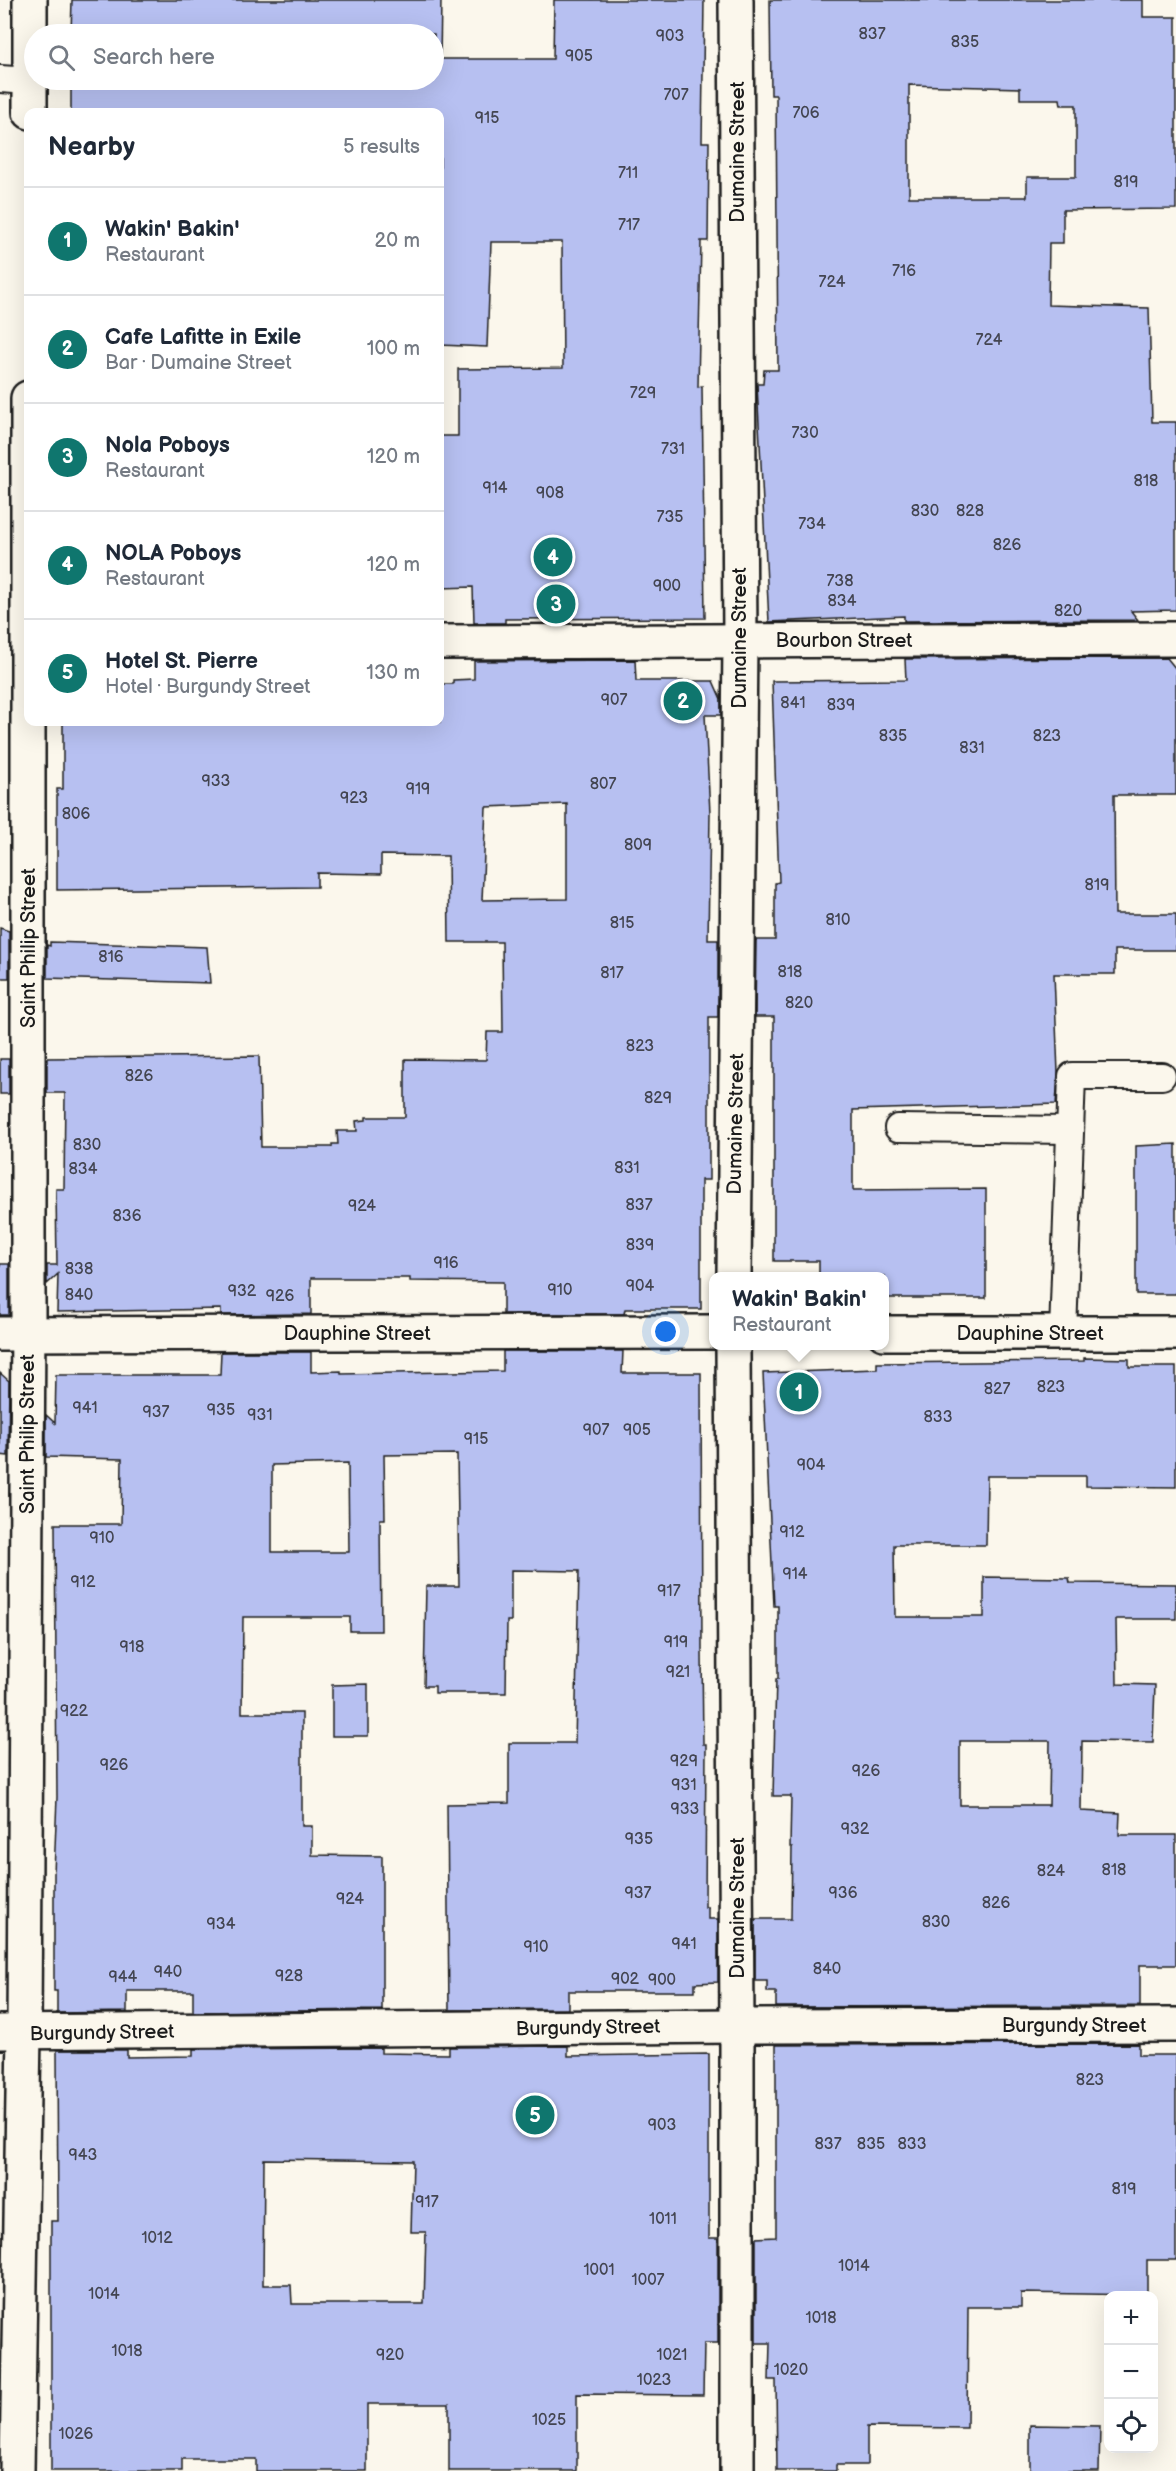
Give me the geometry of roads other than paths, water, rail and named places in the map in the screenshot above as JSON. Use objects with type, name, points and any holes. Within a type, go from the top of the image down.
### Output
[{"type":"street","points":[[27,24],[30,0]]},
{"type":"street","name":"Dumaine Street","points":[[734,1272],[740,641],[736,0]]},
{"type":"street","points":[[20,91],[24,55]]},
{"type":"street","name":"Saint Philip Street","points":[[17,2471],[12,2032],[14,1334],[19,644],[24,507]]},
{"type":"street","name":"Bourbon Street","points":[[444,642],[1176,639]]},
{"type":"street","name":"Dauphine Street","points":[[14,1334],[709,1332]]},
{"type":"street","name":"Dauphine Street","points":[[889,1333],[1176,1333]]},
{"type":"street","name":"Dumaine Street","points":[[733,1350],[737,2471]]},
{"type":"street","name":"Burgundy Street","points":[[12,2032],[737,2025],[1176,2025]]},
{"type":"lane","points":[[1063,1333],[1072,1076],[1162,1076]]},
{"type":"lane","points":[[898,1128],[1070,1130]]},
{"type":"place","name":"NOLA Poboys","points":[[553,557]]},
{"type":"place","name":"Nola Poboys","points":[[556,604]]},
{"type":"place","name":"Cafe Lafitte in Exile","points":[[683,701]]},
{"type":"place","name":"Wakin' Bakin'","points":[[799,1392]]},
{"type":"place","name":"Hotel St. Pierre","points":[[535,2115]]}]
